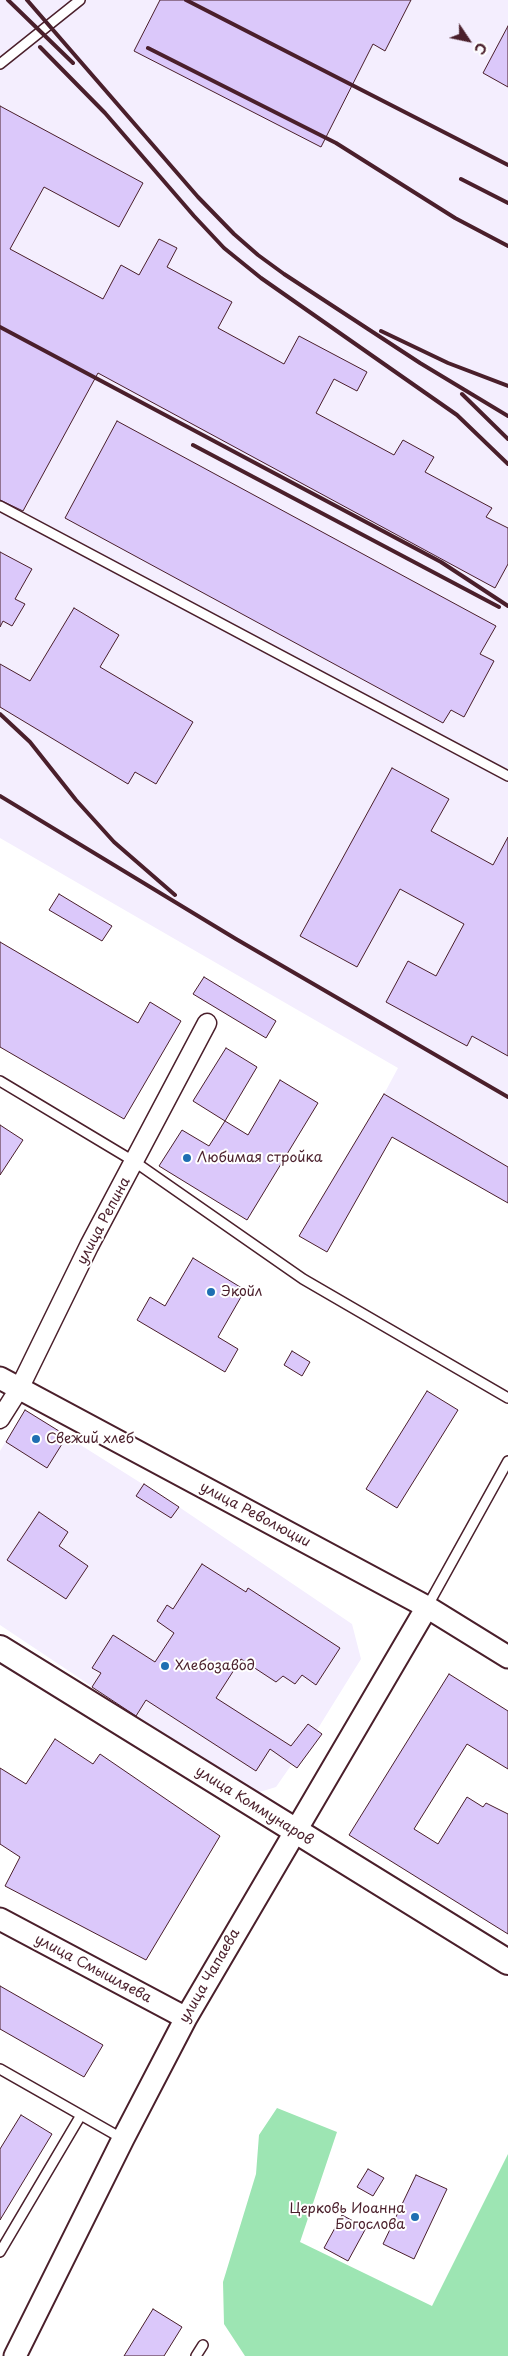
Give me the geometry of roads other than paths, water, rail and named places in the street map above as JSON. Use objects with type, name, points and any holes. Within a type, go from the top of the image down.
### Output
[{"type":"main road","name":"улица Коммунаров","points":[[0,1648],[508,1962]]},
{"type":"street","name":"улица Репина","points":[[0,1419],[18,1389],[89,1246],[136,1162],[207,1023]]},
{"type":"street","name":"улица Революции","points":[[0,1378],[427,1607],[508,1657]]},
{"type":"street","name":"улица Чапаева","points":[[15,2356],[123,2139],[186,2018],[427,1607]]},
{"type":"street","name":"улица Смышляева","points":[[0,1919],[186,2018]]},
{"type":"lane","points":[[0,64],[80,0]]},
{"type":"lane","points":[[0,506],[508,776]]},
{"type":"lane","points":[[0,1081],[136,1162],[303,1279],[508,1398]]},
{"type":"lane","points":[[427,1607],[508,1461]]},
{"type":"lane","points":[[0,2069],[123,2139]]},
{"type":"lane","points":[[0,2252],[81,2115]]},
{"type":"lane","points":[[196,2356],[203,2345]]},
{"type":"railway","points":[[8,0],[73,63]]},
{"type":"railway","points":[[27,0],[198,197],[234,234],[258,255],[420,363],[508,416]]},
{"type":"railway","points":[[186,0],[508,165]]},
{"type":"railway","points":[[40,47],[105,113],[224,248],[261,278],[457,415],[508,464]]},
{"type":"railway","points":[[148,48],[336,143],[455,218],[508,246]]},
{"type":"railway","points":[[461,179],[508,203]]},
{"type":"railway","points":[[0,327],[441,562],[508,606]]},
{"type":"railway","points":[[381,331],[448,363],[508,386]]},
{"type":"railway","points":[[462,394],[508,439]]},
{"type":"railway","points":[[193,445],[499,607]]},
{"type":"railway","points":[[0,714],[30,742],[76,800],[114,842],[175,895]]},
{"type":"railway","points":[[0,796],[236,939],[508,1097]]},
{"type":"place","name":"Любимая стройка","points":[[187,1158]]},
{"type":"place","name":"Экойл","points":[[211,1292]]},
{"type":"place","name":"Свежий хлеб","points":[[36,1439]]},
{"type":"place","name":"Хлебозавод","points":[[165,1666]]},
{"type":"place","name":"Церковь Иоанна Богослова","points":[[415,2217]]}]
